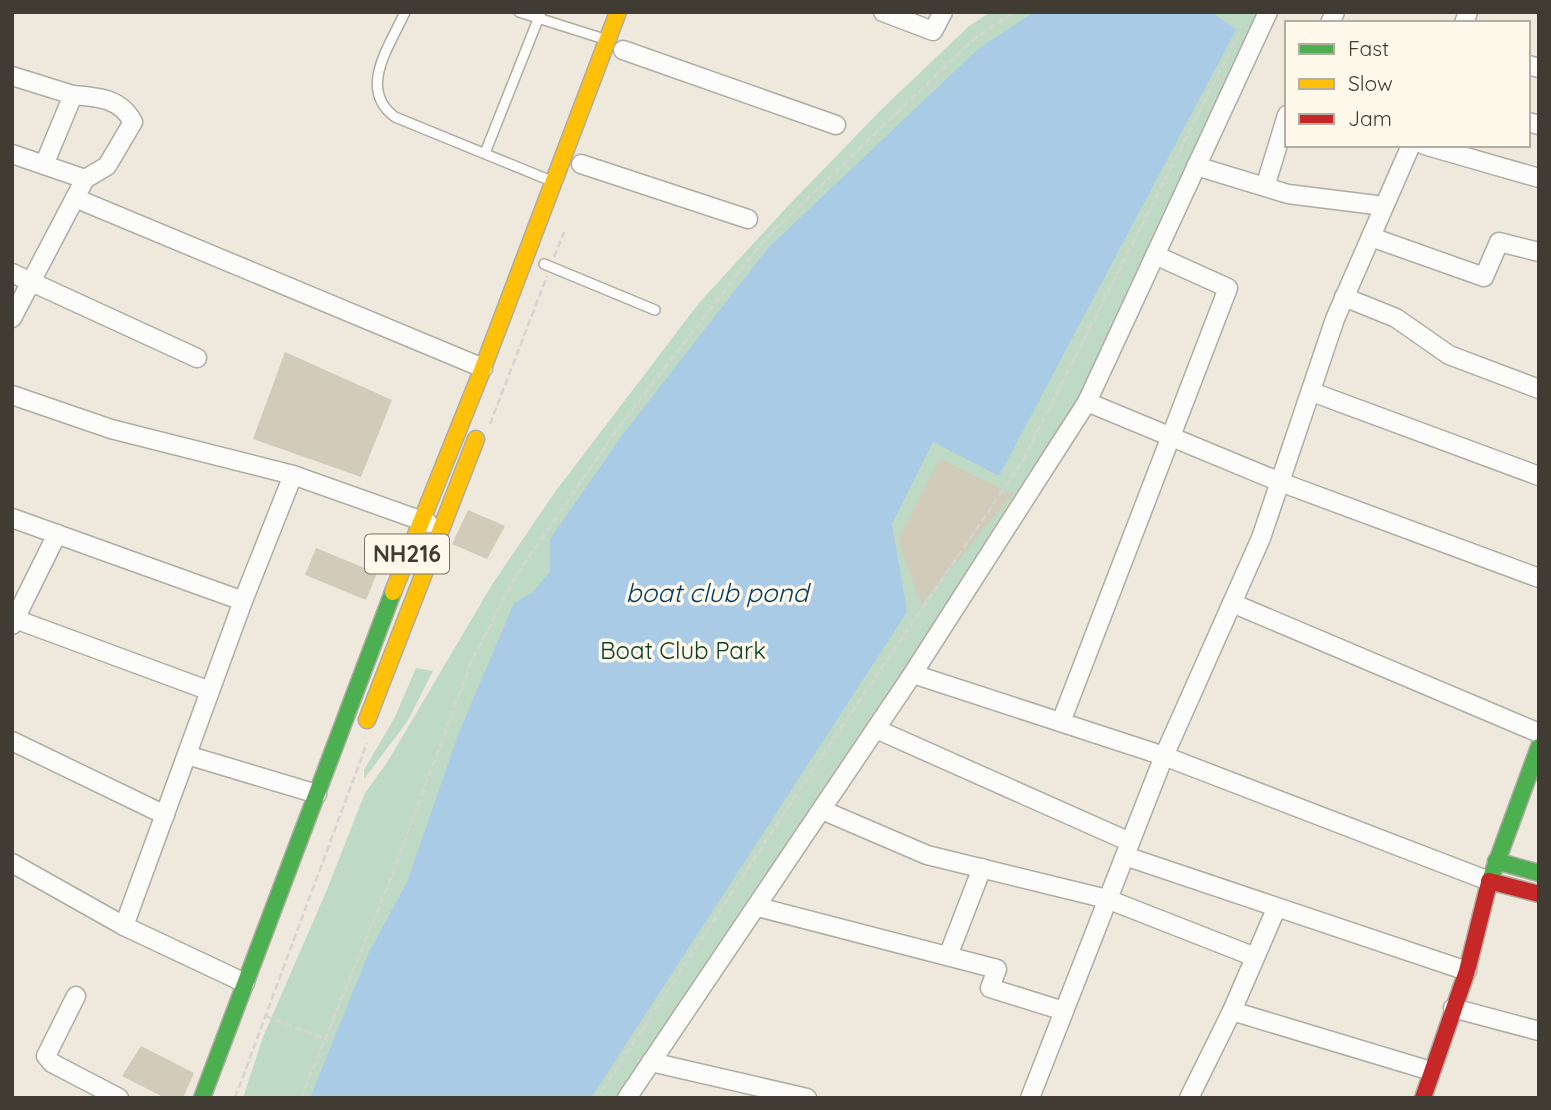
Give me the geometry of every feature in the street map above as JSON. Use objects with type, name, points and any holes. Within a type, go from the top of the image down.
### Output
[{"type":"main road","name":"NH216","points":[[202,1098],[420,519],[483,368],[554,182],[620,47],[618,12]]},
{"type":"main road","points":[[542,271],[551,246]]},
{"type":"main road","name":"NH216","points":[[362,733],[480,429]]},
{"type":"main road","points":[[1423,1098],[1467,971],[1489,881],[1539,747]]},
{"type":"main road","points":[[1496,861],[1539,873]]},
{"type":"main road","points":[[1489,881],[1539,894]]},
{"type":"street","points":[[883,12],[933,32],[943,12]]},
{"type":"street","points":[[627,1098],[913,674],[1087,402],[1268,12]]},
{"type":"street","points":[[620,47],[836,125]]},
{"type":"street","points":[[12,76],[73,95],[107,98],[125,110],[133,122],[107,166],[85,179],[12,317]]},
{"type":"street","points":[[44,165],[73,95]]},
{"type":"street","points":[[1265,187],[1285,122]]},
{"type":"street","points":[[1030,1098],[1164,756],[1261,538],[1344,297],[1409,147]]},
{"type":"street","points":[[1431,147],[1539,178]]},
{"type":"street","points":[[12,154],[85,179]]},
{"type":"street","points":[[581,164],[748,219]]},
{"type":"street","points":[[1196,166],[1288,194],[1384,206]]},
{"type":"street","points":[[75,198],[483,368]]},
{"type":"street","points":[[1371,237],[1484,277],[1499,242],[1539,252]]},
{"type":"street","points":[[1061,722],[1228,288],[1155,255]]},
{"type":"street","points":[[12,273],[197,358]]},
{"type":"street","points":[[1344,297],[1396,318],[1449,355],[1539,389]]},
{"type":"street","points":[[1312,392],[1539,476]]},
{"type":"street","points":[[12,395],[111,429],[293,475],[420,519],[441,529]]},
{"type":"street","points":[[1087,402],[1280,482],[1539,578]]},
{"type":"street","points":[[124,926],[243,601],[293,475]]},
{"type":"street","points":[[12,518],[243,601]]},
{"type":"street","points":[[57,534],[14,622],[210,691]]},
{"type":"street","points":[[1232,603],[1539,733]]},
{"type":"street","points":[[913,674],[1164,756],[1489,881]]},
{"type":"street","points":[[876,729],[1127,849],[1276,909],[1467,971]]},
{"type":"street","points":[[12,741],[165,815]]},
{"type":"street","points":[[187,755],[317,794]]},
{"type":"street","points":[[822,810],[927,855],[1107,899],[1255,957]]},
{"type":"street","points":[[12,863],[124,926],[245,983]]},
{"type":"street","points":[[948,956],[982,868]]},
{"type":"street","points":[[758,907],[997,969],[990,988],[1063,1011]]},
{"type":"street","points":[[1189,1098],[1232,1011],[1276,909]]},
{"type":"street","points":[[76,996],[46,1055],[52,1063],[119,1098]]},
{"type":"street","points":[[1453,1008],[1539,1031]]},
{"type":"street","points":[[1232,1011],[1432,1071]]},
{"type":"street","points":[[651,1062],[807,1098]]},
{"type":"lane","points":[[405,12],[376,77],[377,94],[382,107],[395,117],[554,182]]},
{"type":"lane","points":[[519,12],[540,15],[620,47]]},
{"type":"lane","points":[[485,153],[540,15]]},
{"type":"lane","points":[[542,271],[656,310]]},
{"type":"path","points":[[301,1098],[392,874],[472,660],[517,574],[616,431],[763,241],[974,39],[1014,12]]},
{"type":"path","points":[[597,1098],[819,760],[1022,461],[1237,37]]},
{"type":"path","points":[[265,1016],[325,1039]]},
{"type":"green space","name":"boat club pond","points":[[991,12],[1258,12],[1095,384],[618,1098],[243,1098],[263,1037],[326,892],[365,793],[388,761],[493,583],[555,492],[699,303],[882,109],[969,26]]},
{"type":"green space","points":[[416,668],[433,671],[407,722],[364,779],[364,770],[395,717]]},
{"type":"water","name":"boat club pond","points":[[1034,12],[1212,12],[1236,30],[999,476],[933,442],[892,524],[907,612],[591,1098],[310,1098],[369,952],[407,882],[459,732],[514,603],[533,592],[550,571],[550,539],[623,434],[768,248],[978,49]]},
{"type":"building","points":[[285,352],[392,400],[361,477],[253,439]]},
{"type":"building","points":[[940,459],[1013,494],[921,605],[898,539]]},
{"type":"building","points":[[468,510],[505,526],[487,559],[452,544]]},
{"type":"building","points":[[316,548],[377,573],[366,600],[305,575]]},
{"type":"building","points":[[141,1046],[194,1073],[183,1098],[165,1098],[122,1076]]},
{"type":"traffic: fast","points":[[202,1098],[393,592]]},
{"type":"traffic: fast","points":[[1489,883],[1539,747]]},
{"type":"traffic: fast","points":[[1496,861],[1539,873]]},
{"type":"traffic: slow","points":[[393,592],[483,368],[618,12]]},
{"type":"traffic: slow","points":[[367,720],[476,439]]},
{"type":"traffic: jam","points":[[1489,881],[1539,894]]},
{"type":"traffic: jam","points":[[1423,1098],[1467,971],[1489,883]]},
{"type":"park label","name":"Boat Club Park","points":[[683,651]]}]
